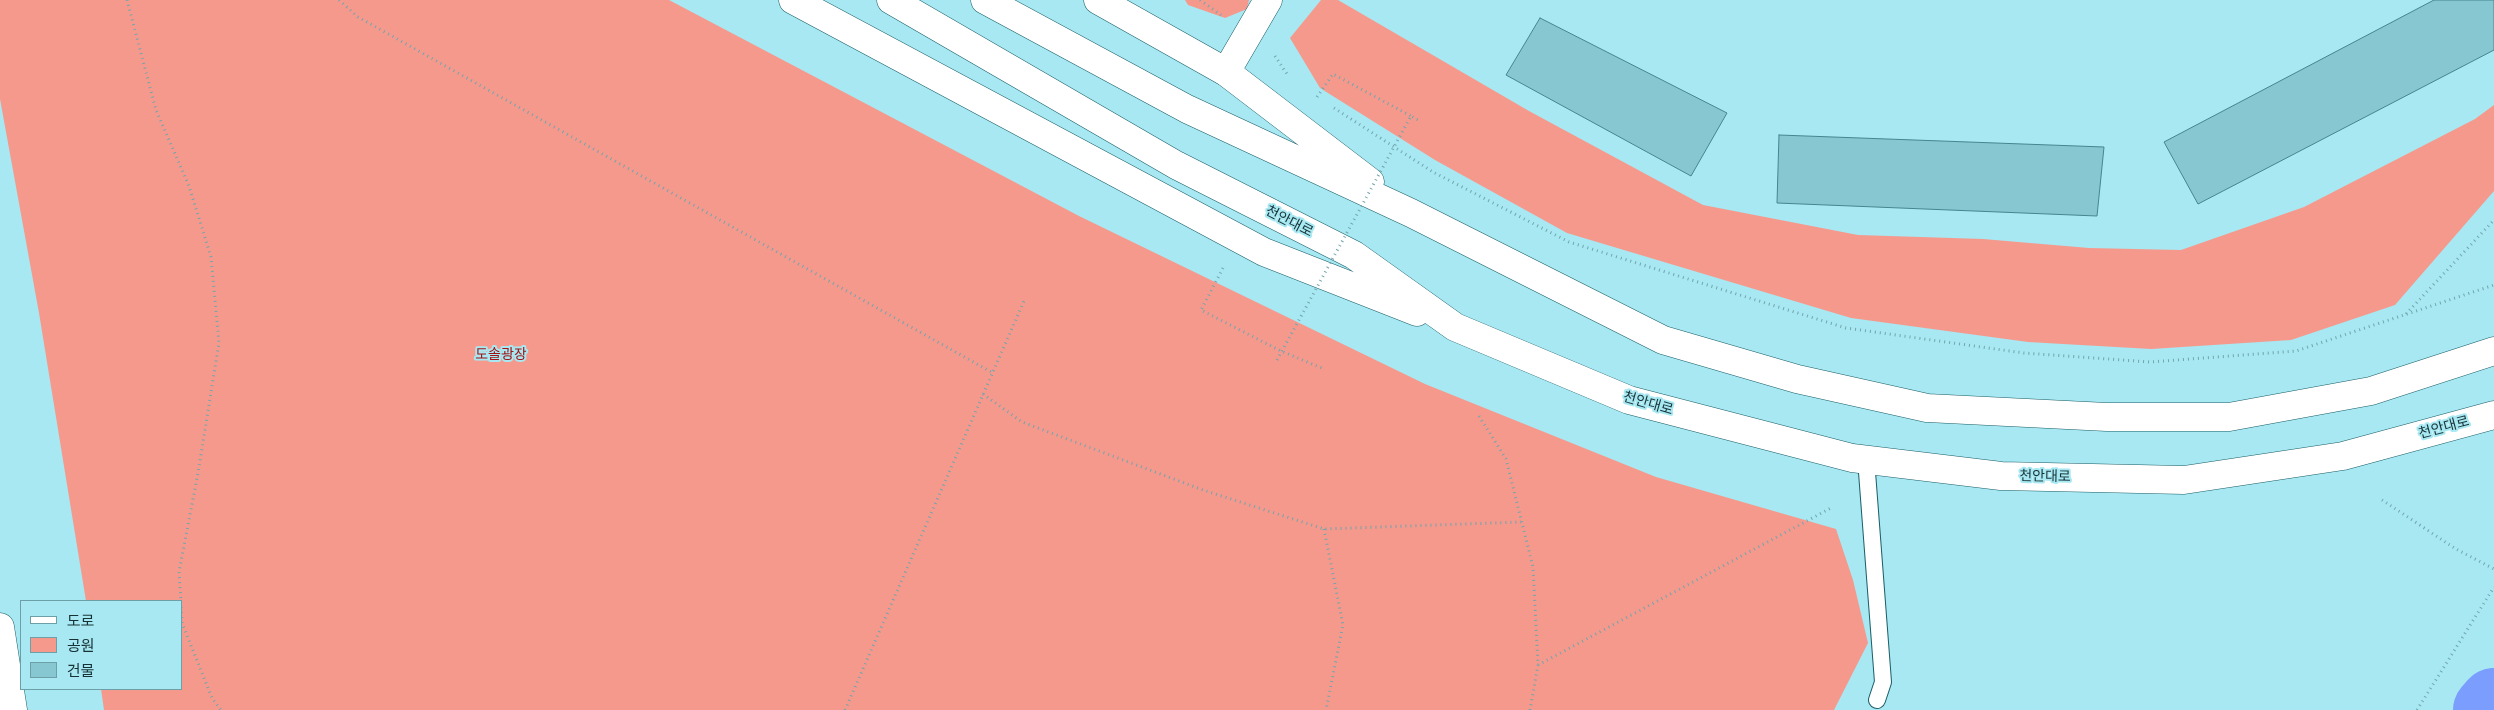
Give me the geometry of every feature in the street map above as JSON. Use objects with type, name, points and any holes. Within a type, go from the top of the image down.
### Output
[{"type":"main road","points":[[793,0],[1264,252],[1454,327]]},
{"type":"main road","name":"천안대로","points":[[891,0],[1176,165],[1354,255],[1454,327],[1629,400],[1866,460],[2001,476],[2184,480],[2343,456],[2494,415]]},
{"type":"main road","points":[[985,0],[1187,109],[1411,213],[1663,340],[1797,379],[1927,408],[2107,418],[2229,417],[2371,391],[2494,351]]},
{"type":"main road","points":[[1098,0],[1226,72],[1411,213]]},
{"type":"main road","points":[[1226,72],[1268,0]]},
{"type":"main road","points":[[0,627],[13,710]]},
{"type":"lane","points":[[1866,460],[1883,682],[1877,700]]},
{"type":"path","points":[[127,0],[156,110],[189,186],[211,257],[219,343],[198,473],[179,572],[181,600]]},
{"type":"path","points":[[339,0],[358,17],[993,373]]},
{"type":"path","points":[[1273,54],[1293,81]]},
{"type":"path","points":[[1316,97],[1333,74],[1420,121]]},
{"type":"path","points":[[1309,92],[1325,102]]},
{"type":"path","points":[[1333,108],[1433,172],[1569,242],[1846,328],[2024,353],[2150,362],[2296,351],[2494,285]]},
{"type":"path","points":[[1277,360],[1412,116]]},
{"type":"path","points":[[2404,315],[2494,220]]},
{"type":"path","points":[[1224,265],[1201,310],[1281,351],[1324,369]]},
{"type":"path","points":[[845,710],[1024,301]]},
{"type":"path","points":[[983,394],[1022,422],[1203,490],[1324,529],[1521,522]]},
{"type":"path","points":[[1479,416],[1506,459],[1533,567],[1538,665],[1530,710]]},
{"type":"path","points":[[2382,500],[2456,549],[2494,569]]},
{"type":"path","points":[[1538,665],[1831,508]]},
{"type":"path","points":[[1324,529],[1344,625],[1326,710]]},
{"type":"path","points":[[2416,710],[2493,593],[2494,587]]},
{"type":"path","points":[[182,623],[212,698],[221,710]]},
{"type":"green space","name":"도솔광장","points":[[0,0],[669,0],[1079,216],[1425,384],[1656,477],[1836,529],[1853,580],[1868,643],[1834,710],[104,710],[101,690],[182,690],[182,600],[86,600],[39,313],[0,99]]},
{"type":"green space","points":[[1185,0],[1249,0],[1247,9],[1225,18],[1188,5]]},
{"type":"green space","points":[[1321,0],[1338,0],[1529,111],[1703,205],[1858,235],[1983,239],[2089,248],[2181,250],[2304,207],[2475,119],[2494,105],[2494,191],[2395,305],[2291,340],[2151,349],[2028,342],[1851,318],[1567,233],[1435,160],[1320,88],[1290,38]]},
{"type":"building","points":[[2434,0],[2494,0],[2494,50],[2198,204],[2164,142]]},
{"type":"building","points":[[1540,18],[1727,113],[1691,176],[1506,75]]},
{"type":"building","points":[[1779,135],[2104,147],[2097,216],[1777,203]]},
{"type":"waterway","points":[[2488,710],[2494,703]]}]
